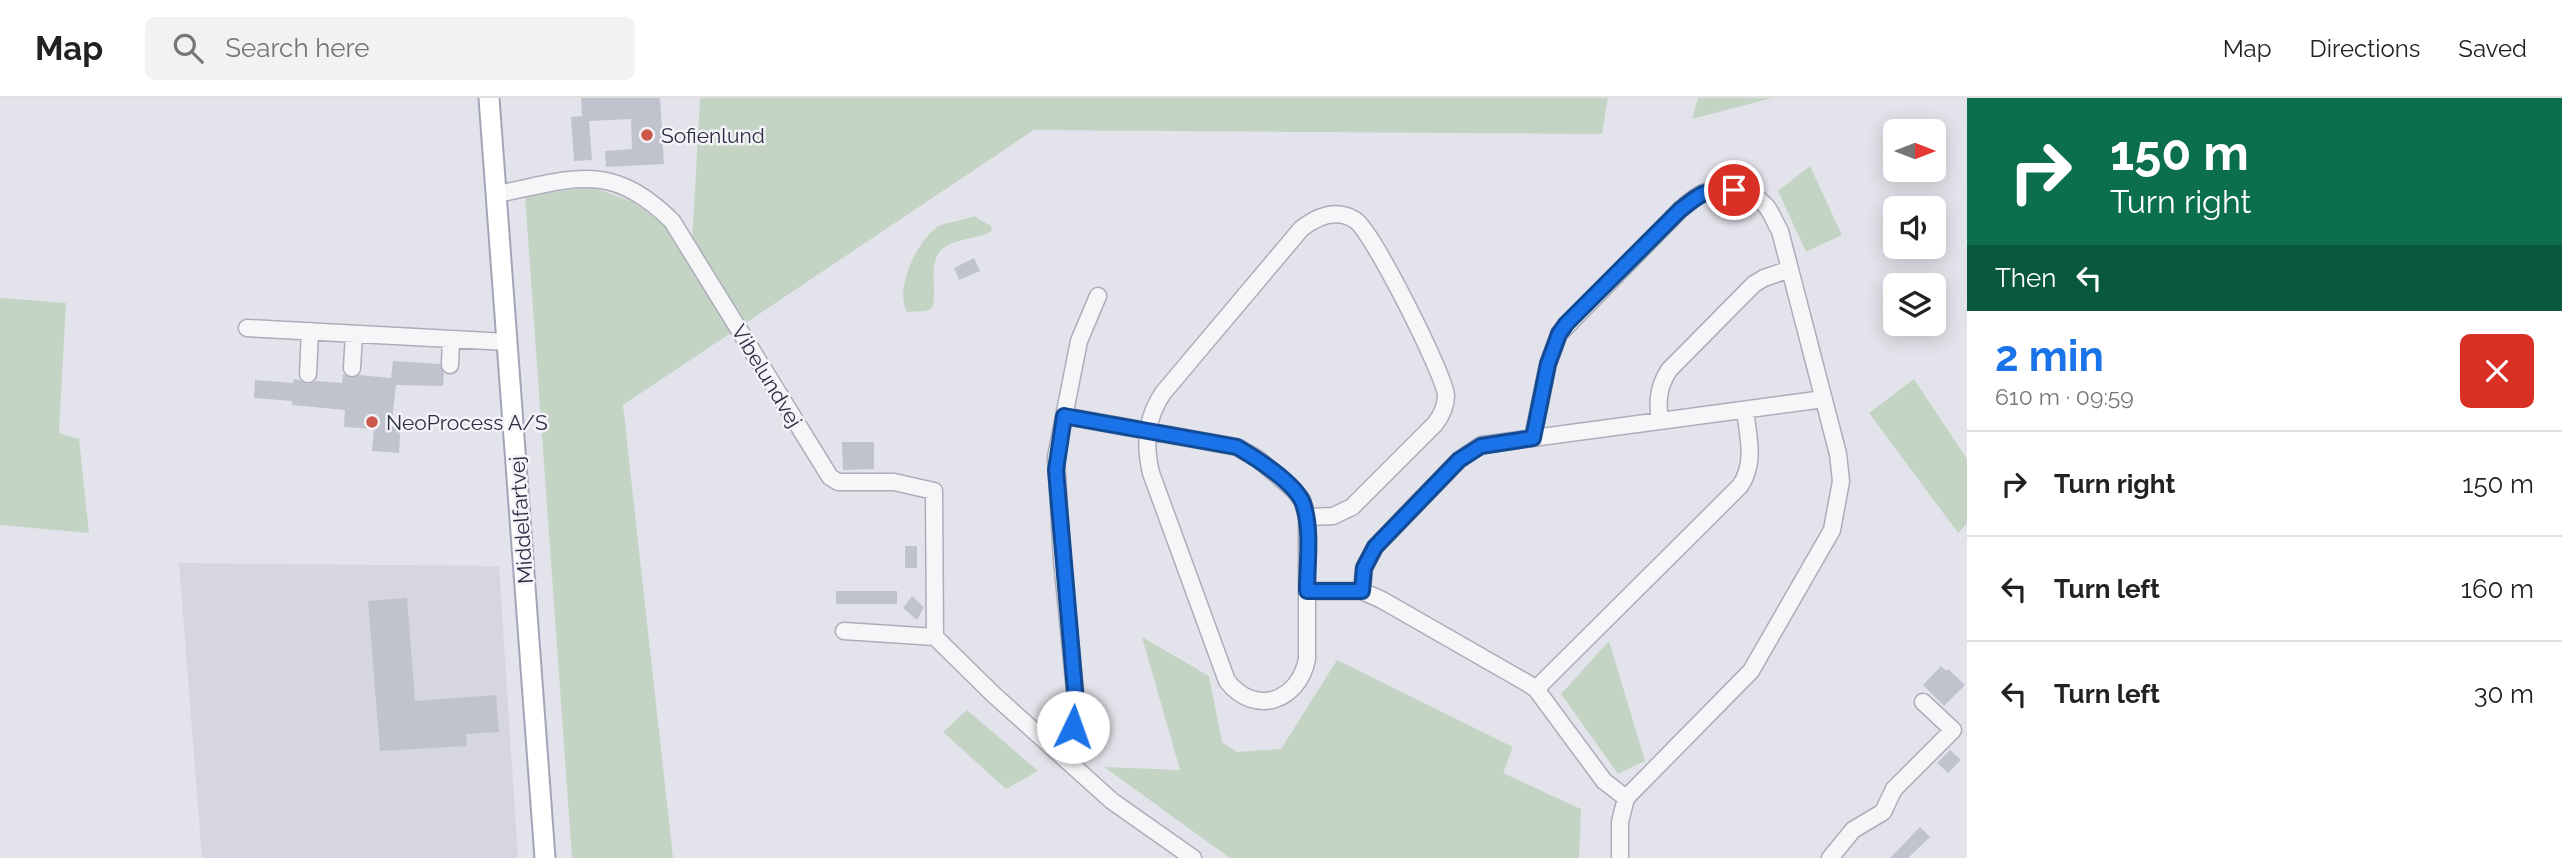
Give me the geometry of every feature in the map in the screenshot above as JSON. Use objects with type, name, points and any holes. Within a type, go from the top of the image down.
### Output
[{"type":"main road","name":"Middelfartvej","points":[[489,98],[545,858]]},
{"type":"street","name":"Vibelundvej","points":[[497,194],[584,177],[607,180],[631,188],[651,200],[672,221],[830,477],[838,482],[894,482],[934,491],[935,637]]},
{"type":"street","points":[[1533,438],[1548,364],[1559,334],[1680,210],[1710,190],[1734,190],[1758,199],[1767,206],[1780,231],[1841,466],[1837,514],[1828,537],[1751,671],[1626,798],[1620,822],[1620,858]]},
{"type":"street","points":[[1064,416],[1148,430],[1237,447],[1258,459],[1302,500],[1307,517],[1307,659],[1300,683],[1292,692],[1272,700],[1250,699],[1240,694],[1227,681],[1151,473],[1146,455],[1148,430],[1153,408],[1163,393],[1301,229],[1325,214],[1347,216],[1364,227],[1378,248],[1442,379],[1446,404],[1435,425],[1352,507],[1333,516],[1307,517]]},
{"type":"street","points":[[1660,421],[1660,388],[1669,370],[1754,284],[1790,269]]},
{"type":"street","points":[[1065,759],[1073,727],[1075,691],[1056,470],[1079,341],[1098,296]]},
{"type":"street","points":[[247,328],[507,342]]},
{"type":"street","points":[[308,374],[310,331]]},
{"type":"street","points":[[352,368],[354,334]]},
{"type":"street","points":[[450,365],[451,339]]},
{"type":"street","points":[[1362,591],[1364,568],[1375,547],[1459,460],[1481,446],[1824,399]]},
{"type":"street","points":[[1536,689],[1740,486],[1749,468],[1750,458],[1745,410]]},
{"type":"street","points":[[1307,591],[1362,591],[1536,689],[1604,781],[1626,798]]},
{"type":"street","points":[[844,631],[935,637],[994,695],[1112,801],[1193,858]]},
{"type":"street","points":[[1830,858],[1853,830],[1883,812],[1894,789],[1953,730],[1923,702]]},
{"type":"shaded area","points":[[179,563],[499,566],[518,858],[202,858]]},
{"type":"green space","points":[[700,98],[1608,98],[1602,134],[1034,130],[623,405],[673,858],[572,858],[525,196],[592,187],[633,202],[667,227],[685,257],[692,242]]},
{"type":"green space","points":[[1698,98],[1772,98],[1692,119]]},
{"type":"green space","points":[[1810,166],[1842,235],[1806,252],[1778,191]]},
{"type":"green space","points":[[974,216],[991,226],[992,231],[944,248],[935,262],[932,308],[907,312],[903,291],[910,266],[922,243],[937,227]]},
{"type":"green space","points":[[0,298],[66,303],[59,433],[79,439],[89,533],[0,525]]},
{"type":"green space","points":[[1914,379],[1967,459],[1967,524],[1958,533],[1869,413]]},
{"type":"green space","points":[[1142,637],[1209,676],[1222,742],[1237,752],[1281,749],[1337,660],[1513,747],[1503,773],[1581,809],[1579,858],[1230,858],[1104,767],[1180,770]]},
{"type":"green space","points":[[1609,641],[1645,761],[1618,774],[1561,694]]},
{"type":"green space","points":[[967,710],[1038,771],[1006,789],[943,732]]},
{"type":"building","name":"Sofienlund","points":[[581,98],[660,98],[664,164],[606,167],[605,151],[632,149],[631,119],[589,121],[592,160],[574,161],[571,117],[582,116]]},
{"type":"building","points":[[974,258],[980,271],[959,280],[954,268]]},
{"type":"building","points":[[393,361],[440,364],[444,374],[443,386],[396,385],[392,421],[401,421],[399,453],[372,451],[374,429],[344,427],[345,410],[254,398],[255,380],[293,383],[294,379],[308,384],[316,381],[342,383],[343,374],[351,378],[359,375],[391,378]]},
{"type":"building","points":[[842,442],[874,442],[874,469],[843,470]]},
{"type":"building","points":[[905,546],[917,546],[917,568],[905,568]]},
{"type":"building","points":[[836,591],[897,591],[897,604],[836,604]]},
{"type":"building","points":[[912,596],[924,607],[917,620],[903,608]]},
{"type":"building","points":[[407,598],[415,701],[496,695],[499,732],[466,734],[467,746],[380,751],[368,601]]},
{"type":"building","points":[[1941,666],[1965,685],[1944,706],[1923,685]]},
{"type":"building","points":[[1950,750],[1961,760],[1948,773],[1937,763]]},
{"type":"building","points":[[1920,827],[1930,837],[1908,858],[1890,858]]},
{"type":"place","name":"Sofienlund","points":[[647,135]]},
{"type":"place","name":"NeoProcess A/S","points":[[372,422]]},
{"type":"route","points":[[1073,727],[1075,691],[1056,470],[1064,416],[1237,447],[1258,459],[1302,500],[1307,517],[1307,591],[1362,591],[1364,568],[1375,547],[1459,460],[1481,446],[1533,438],[1548,364],[1559,334],[1566,324],[1680,210],[1710,190],[1734,190]]}]
